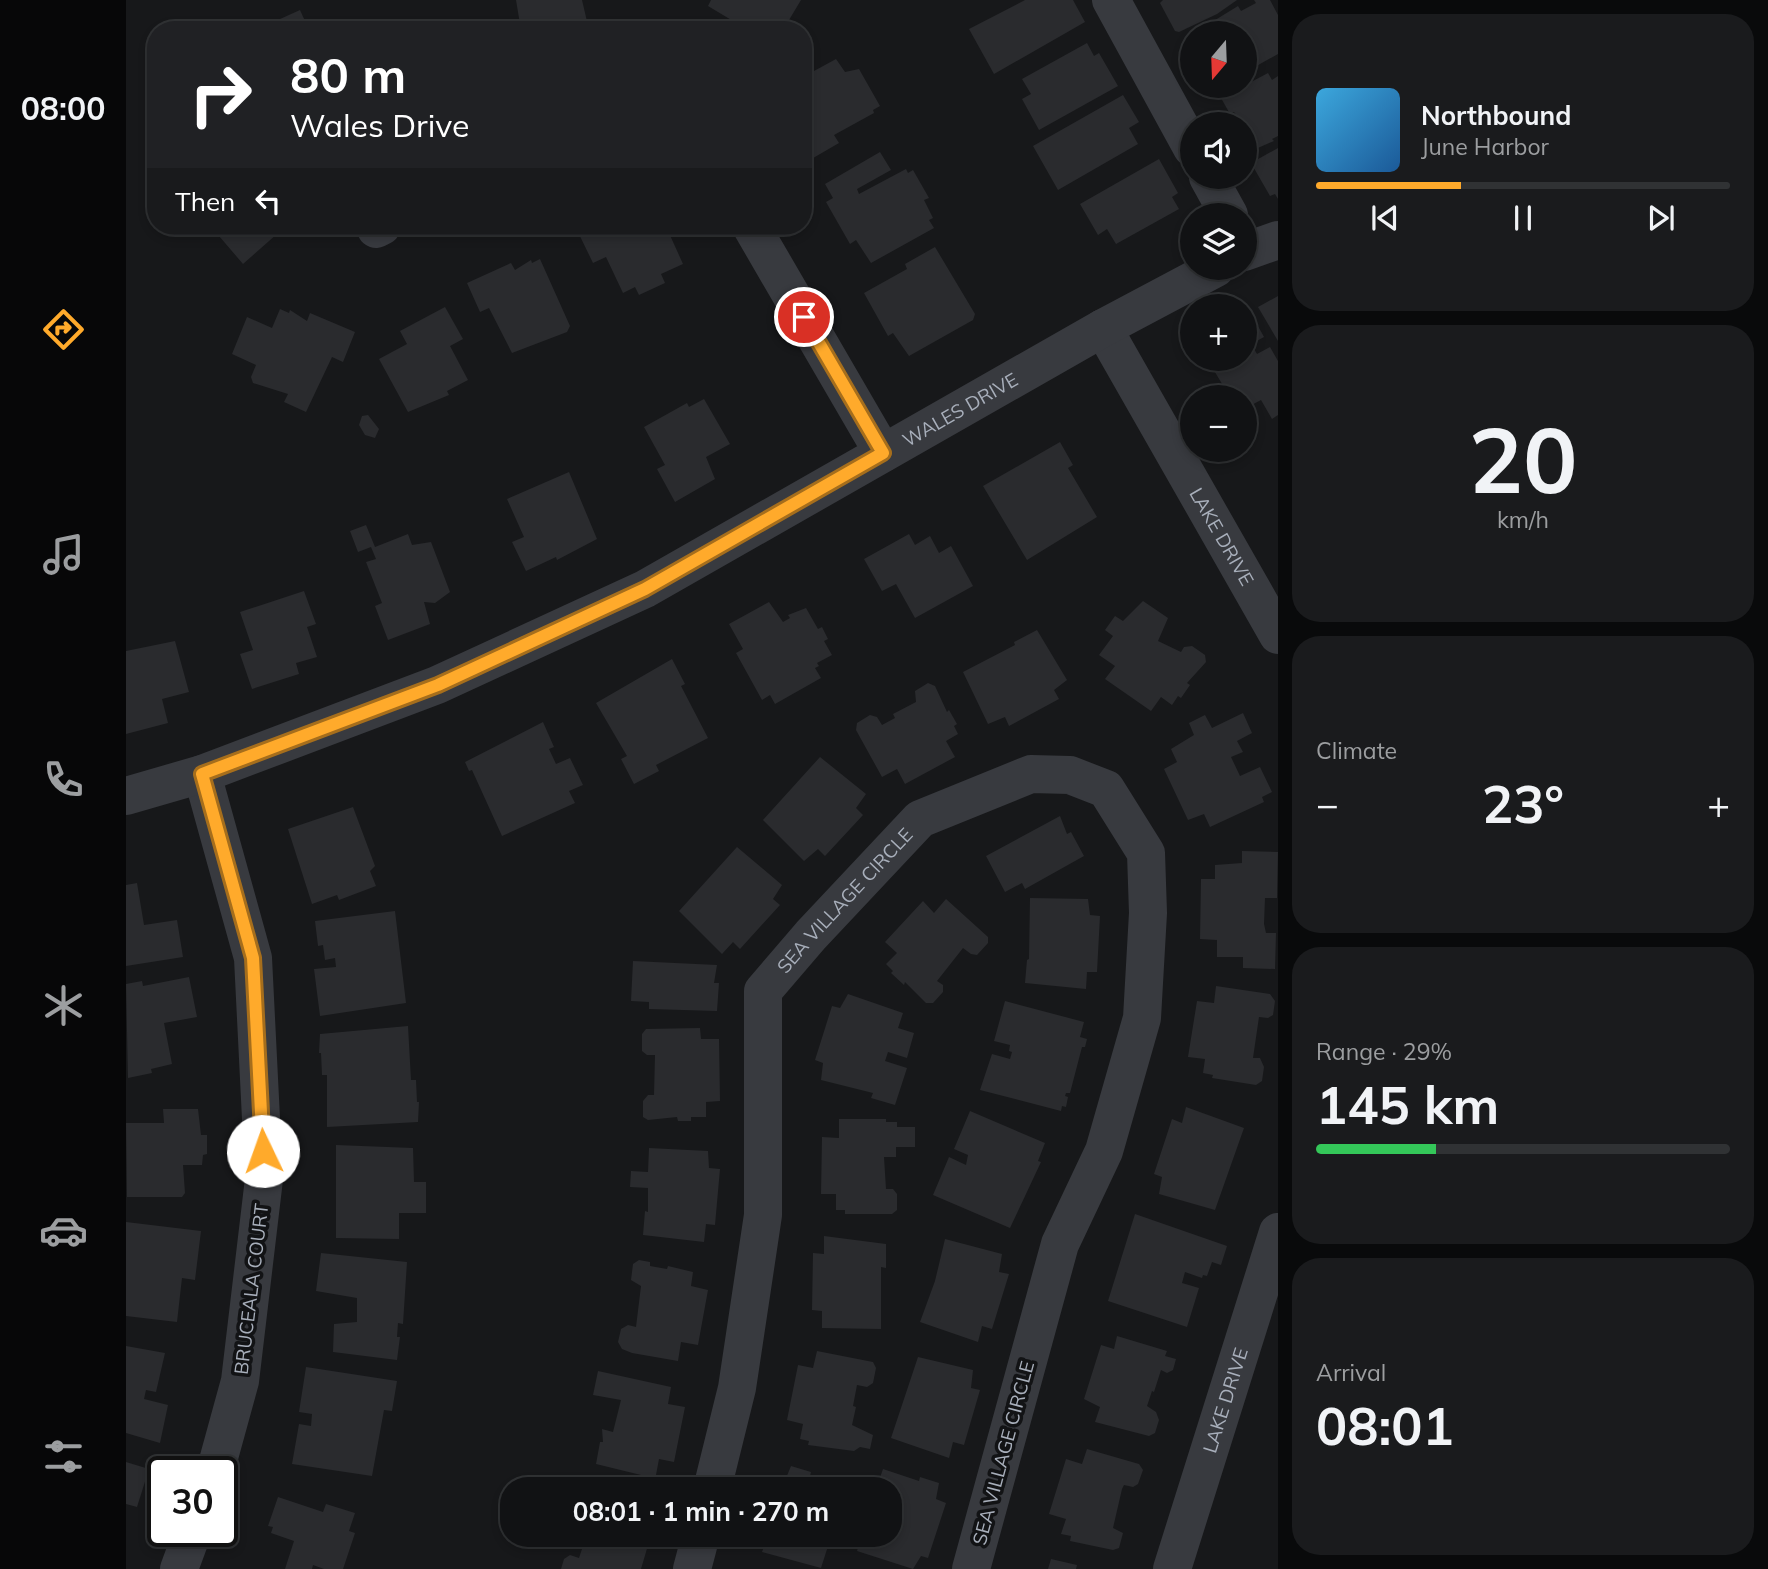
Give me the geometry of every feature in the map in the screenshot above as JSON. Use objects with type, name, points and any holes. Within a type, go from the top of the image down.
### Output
[{"type":"street","points":[[1111,0],[1180,126]]},
{"type":"street","points":[[756,235],[883,453]]},
{"type":"street","name":"WALES DRIVE","points":[[126,796],[202,774],[438,685],[645,589],[1192,280]]},
{"type":"street","name":"LAKE DRIVE","points":[[1103,328],[1278,635]]},
{"type":"street","name":"BRUCEALA COURT","points":[[202,774],[253,958],[264,1179],[240,1381],[219,1456]]},
{"type":"street","name":"SEA VILLAGE CIRCLE","points":[[715,1477],[737,1388],[763,1215],[764,991],[810,935],[920,819],[1031,774],[1070,775],[1106,789],[1146,853],[1148,913],[1142,1018],[1104,1151],[1060,1244],[971,1569]]},
{"type":"street","name":"LAKE DRIVE","points":[[1172,1569],[1278,1232]]},
{"type":"street","points":[[179,1569],[187,1547]]},
{"type":"street","points":[[692,1569],[698,1547]]},
{"type":"building","points":[[516,0],[582,0],[587,21],[520,21]]},
{"type":"building","points":[[711,0],[801,0],[788,21],[733,21],[708,6]]},
{"type":"building","points":[[1025,0],[1073,0],[1085,22],[994,74],[969,29]]},
{"type":"building","points":[[1163,0],[1237,0],[1202,21],[1180,21],[1179,32],[1175,31],[1160,3]]},
{"type":"building","points":[[1254,0],[1270,0],[1278,15],[1278,54],[1257,66],[1257,21],[1214,21],[1238,6],[1241,11],[1256,3]]},
{"type":"building","points":[[300,10],[305,21],[276,21]]},
{"type":"building","points":[[1087,43],[1094,56],[1099,53],[1118,86],[1039,130],[1022,99],[1031,94],[1022,79]]},
{"type":"building","points":[[836,59],[845,72],[859,69],[880,106],[873,110],[874,113],[834,135],[839,143],[812,159],[812,72]]},
{"type":"building","points":[[1268,73],[1272,80],[1278,76],[1278,136],[1272,139],[1274,141],[1257,148],[1257,112],[1229,112],[1221,98],[1257,98],[1257,79]]},
{"type":"building","points":[[1123,95],[1139,122],[1129,128],[1138,144],[1058,190],[1033,146]]},
{"type":"building","points":[[1278,148],[1278,199],[1275,194],[1270,196],[1257,173],[1257,160]]},
{"type":"building","points":[[880,152],[891,170],[857,189],[859,194],[906,169],[908,173],[913,170],[929,198],[924,200],[933,218],[929,220],[934,228],[871,263],[856,240],[850,244],[826,202],[833,198],[825,184]]},
{"type":"building","points":[[1159,159],[1178,193],[1172,197],[1179,209],[1116,244],[1107,229],[1098,235],[1080,204]]},
{"type":"building","points":[[220,235],[276,235],[243,264]]},
{"type":"building","points":[[579,235],[670,235],[683,264],[661,274],[665,283],[639,295],[635,287],[623,293],[606,257],[593,263]]},
{"type":"building","points":[[935,247],[975,314],[973,320],[909,356],[893,333],[888,336],[864,293],[907,269],[905,264]]},
{"type":"building","points":[[540,259],[570,326],[567,332],[512,353],[489,308],[480,312],[467,283],[511,263],[515,270],[531,260],[532,263]]},
{"type":"building","points":[[1278,296],[1278,341],[1258,307]]},
{"type":"building","points":[[445,307],[463,339],[450,346],[468,380],[447,391],[449,395],[408,412],[379,359],[407,344],[400,331]]},
{"type":"building","points":[[280,309],[289,313],[290,310],[307,321],[310,313],[355,332],[343,362],[332,357],[306,412],[284,402],[288,394],[253,383],[251,377],[256,365],[232,354],[247,317],[272,328]]},
{"type":"building","points":[[1257,324],[1264,337],[1257,341]]},
{"type":"building","points":[[1270,347],[1278,361],[1278,415],[1272,419],[1261,400],[1257,402],[1257,385],[1223,385],[1214,371],[1257,371],[1257,354]]},
{"type":"building","points":[[704,399],[730,444],[706,457],[715,479],[675,502],[657,469],[665,465],[644,427],[687,403],[689,407]]},
{"type":"building","points":[[368,415],[379,429],[375,438],[365,435],[359,425],[362,416]]},
{"type":"building","points":[[1060,442],[1073,465],[1068,468],[1097,517],[1027,560],[983,486]]},
{"type":"building","points":[[569,472],[597,539],[557,560],[556,557],[526,571],[512,542],[524,537],[507,499]]},
{"type":"building","points":[[366,525],[375,547],[408,534],[412,545],[431,542],[450,592],[435,603],[424,602],[430,624],[388,640],[375,606],[382,603],[366,562],[376,559],[371,547],[358,552],[350,531]]},
{"type":"building","points":[[909,534],[915,545],[930,536],[939,553],[951,546],[973,586],[915,618],[896,584],[882,591],[864,559]]},
{"type":"building","points":[[304,591],[316,624],[307,627],[317,657],[296,663],[299,674],[252,689],[240,654],[253,650],[240,612]]},
{"type":"building","points":[[1143,601],[1168,618],[1158,641],[1181,652],[1184,647],[1192,646],[1205,655],[1206,662],[1187,683],[1190,685],[1181,698],[1178,696],[1172,705],[1161,697],[1151,711],[1105,679],[1115,666],[1099,655],[1113,636],[1105,630],[1115,616],[1123,621]]},
{"type":"building","points":[[769,602],[783,622],[790,618],[788,615],[806,608],[818,629],[822,627],[828,639],[824,641],[832,655],[817,663],[819,666],[815,668],[821,678],[775,704],[770,695],[762,700],[736,653],[743,649],[729,624]]},
{"type":"building","points":[[1037,630],[1067,680],[1054,690],[1059,699],[1009,726],[1005,717],[988,724],[963,672],[1015,645],[1014,642]]},
{"type":"building","points":[[175,641],[189,692],[162,699],[168,723],[126,734],[126,651]]},
{"type":"building","points":[[672,659],[685,684],[681,686],[708,738],[656,765],[659,771],[634,784],[621,759],[627,756],[596,703]]},
{"type":"building","points":[[928,683],[935,686],[947,712],[949,710],[957,724],[954,726],[958,734],[946,741],[955,757],[905,784],[897,769],[882,777],[856,730],[857,723],[870,715],[877,717],[882,725],[895,718],[893,714],[916,702],[915,691]]},
{"type":"building","points":[[1243,713],[1252,733],[1237,741],[1243,752],[1231,757],[1240,776],[1260,767],[1272,792],[1262,797],[1264,802],[1210,827],[1204,814],[1188,820],[1164,769],[1177,762],[1171,749],[1194,735],[1189,723],[1205,715],[1212,728]]},
{"type":"building","points":[[543,722],[554,747],[549,749],[556,764],[570,758],[583,785],[569,791],[575,803],[502,836],[472,770],[469,771],[465,762]]},
{"type":"building","points":[[820,757],[866,794],[856,808],[863,815],[825,856],[818,849],[804,861],[763,820]]},
{"type":"building","points":[[353,807],[375,866],[370,871],[376,886],[339,900],[337,895],[312,904],[288,829]]},
{"type":"building","points":[[1060,816],[1067,834],[1071,832],[1084,856],[1025,889],[1022,883],[1005,892],[986,856]]},
{"type":"building","points":[[737,847],[782,885],[773,899],[780,905],[740,949],[733,942],[722,954],[679,911]]},
{"type":"building","points":[[1242,851],[1278,852],[1277,898],[1265,898],[1264,924],[1266,933],[1276,933],[1275,969],[1243,968],[1243,957],[1217,957],[1217,940],[1200,939],[1201,879],[1215,879],[1215,865],[1242,863]]},
{"type":"building","points":[[137,883],[144,925],[177,920],[183,957],[126,966],[126,885]]},
{"type":"building","points":[[1030,898],[1088,899],[1090,915],[1100,916],[1097,972],[1087,972],[1086,989],[1025,983],[1029,959]]},
{"type":"building","points":[[946,899],[988,937],[988,943],[977,955],[963,948],[937,981],[943,985],[943,992],[933,1003],[926,1003],[905,982],[904,985],[891,973],[893,971],[886,964],[897,953],[885,942],[923,901],[934,913]]},
{"type":"building","points":[[395,911],[406,1003],[320,1016],[314,969],[336,967],[335,958],[325,960],[323,945],[318,946],[315,921]]},
{"type":"building","points":[[633,961],[717,965],[714,983],[719,983],[717,1011],[649,1009],[649,1002],[631,1001]]},
{"type":"building","points":[[189,977],[197,1017],[164,1023],[172,1064],[151,1069],[152,1073],[128,1078],[126,984],[142,981],[143,986]]},
{"type":"building","points":[[1216,986],[1270,994],[1275,1001],[1273,1015],[1268,1018],[1259,1017],[1253,1058],[1260,1058],[1264,1067],[1262,1081],[1256,1085],[1212,1078],[1213,1075],[1203,1073],[1205,1059],[1188,1057],[1197,1001],[1214,1003]]},
{"type":"building","points":[[848,994],[903,1013],[898,1028],[914,1033],[907,1058],[888,1052],[885,1061],[907,1068],[895,1105],[871,1098],[873,1093],[821,1080],[823,1063],[815,1060],[832,1006],[840,1008]]},
{"type":"building","points":[[1005,1001],[1084,1022],[1080,1037],[1087,1039],[1085,1047],[1082,1047],[1070,1093],[1065,1096],[1068,1097],[1066,1107],[1062,1106],[1061,1111],[980,1090],[992,1054],[1010,1059],[1012,1052],[1009,1051],[1010,1045],[994,1041]]},
{"type":"building","points":[[408,1026],[411,1080],[416,1080],[419,1102],[418,1122],[327,1127],[327,1075],[322,1075],[320,1034]]},
{"type":"building","points":[[700,1028],[701,1039],[719,1039],[720,1101],[706,1102],[706,1117],[691,1117],[691,1121],[678,1121],[677,1117],[648,1120],[643,1117],[643,1101],[648,1095],[654,1095],[655,1055],[647,1055],[642,1051],[642,1034],[646,1029]]},
{"type":"building","points":[[1186,1107],[1244,1128],[1215,1210],[1159,1194],[1162,1177],[1154,1174],[1172,1119],[1182,1123]]},
{"type":"building","points":[[163,1109],[198,1109],[201,1135],[207,1135],[207,1154],[203,1155],[202,1165],[183,1165],[185,1193],[182,1197],[127,1197],[126,1123],[164,1123]]},
{"type":"building","points":[[970,1111],[1045,1143],[1038,1161],[1041,1162],[1010,1228],[933,1195],[949,1157],[966,1165],[968,1155],[954,1149]]},
{"type":"building","points":[[839,1119],[886,1119],[886,1122],[897,1122],[897,1127],[915,1127],[915,1147],[896,1147],[896,1157],[884,1157],[886,1189],[893,1189],[897,1194],[897,1210],[892,1214],[845,1214],[845,1210],[836,1210],[836,1194],[821,1194],[822,1137],[839,1138]]},
{"type":"building","points":[[336,1145],[413,1148],[414,1182],[426,1182],[426,1213],[399,1213],[399,1239],[336,1238]]},
{"type":"building","points":[[649,1148],[708,1151],[709,1168],[720,1169],[715,1225],[706,1224],[704,1242],[643,1235],[645,1211],[648,1212],[648,1188],[630,1187],[631,1171],[648,1172]]},
{"type":"building","points":[[1135,1214],[1227,1246],[1221,1265],[1212,1262],[1207,1276],[1203,1275],[1202,1278],[1185,1272],[1182,1283],[1199,1288],[1187,1327],[1108,1301]]},
{"type":"building","points":[[126,1222],[201,1231],[195,1280],[182,1278],[177,1322],[126,1316]]},
{"type":"building","points":[[824,1236],[886,1244],[886,1268],[881,1267],[881,1329],[822,1328],[822,1311],[812,1310],[813,1253],[824,1254]]},
{"type":"building","points":[[945,1239],[1002,1254],[999,1272],[1009,1274],[992,1329],[982,1326],[978,1342],[920,1322],[935,1281]]},
{"type":"building","points":[[321,1253],[407,1262],[403,1324],[398,1323],[397,1337],[400,1337],[397,1360],[333,1352],[334,1324],[357,1322],[357,1298],[316,1291]]},
{"type":"building","points":[[639,1260],[650,1262],[650,1266],[667,1269],[668,1266],[693,1272],[691,1286],[708,1290],[698,1345],[681,1342],[678,1361],[632,1353],[622,1349],[618,1342],[621,1329],[628,1325],[636,1327],[641,1286],[631,1280],[633,1264]]},
{"type":"building","points":[[1117,1336],[1167,1351],[1165,1356],[1176,1359],[1173,1370],[1167,1373],[1161,1370],[1154,1392],[1152,1391],[1147,1406],[1156,1412],[1159,1420],[1155,1433],[1149,1436],[1095,1422],[1100,1407],[1084,1399],[1101,1345],[1114,1349]]},
{"type":"building","points":[[126,1346],[165,1353],[156,1392],[146,1390],[144,1399],[168,1405],[160,1443],[126,1433]]},
{"type":"building","points":[[817,1351],[873,1362],[876,1368],[873,1383],[867,1387],[857,1385],[852,1425],[873,1435],[870,1449],[860,1447],[854,1451],[808,1445],[809,1441],[800,1439],[803,1424],[787,1420],[798,1365],[813,1368]]},
{"type":"building","points":[[918,1357],[973,1370],[971,1388],[980,1390],[964,1445],[953,1442],[949,1458],[891,1438]]},
{"type":"building","points":[[306,1367],[397,1381],[392,1411],[384,1410],[372,1476],[292,1464],[299,1424],[311,1426],[312,1414],[299,1412]]},
{"type":"building","points":[[598,1371],[671,1387],[668,1404],[685,1407],[674,1462],[659,1459],[656,1475],[641,1475],[596,1464],[600,1442],[603,1442],[602,1429],[613,1432],[621,1400],[593,1395]]},
{"type":"building","points":[[1087,1449],[1139,1464],[1143,1470],[1138,1484],[1133,1487],[1124,1485],[1122,1489],[1113,1528],[1123,1533],[1119,1548],[1113,1550],[1070,1541],[1071,1536],[1061,1534],[1066,1519],[1049,1514],[1066,1459],[1082,1464]]},
{"type":"building","points":[[126,1462],[147,1468],[147,1475],[137,1507],[126,1504]]},
{"type":"building","points":[[791,1466],[811,1472],[810,1476],[813,1477],[786,1477]]},
{"type":"building","points":[[883,1469],[919,1481],[920,1477],[939,1483],[936,1499],[946,1503],[928,1558],[921,1556],[913,1569],[857,1551],[858,1547],[902,1547],[902,1477],[880,1477]]},
{"type":"building","points":[[278,1497],[323,1512],[326,1504],[355,1513],[349,1531],[355,1533],[343,1569],[324,1569],[313,1565],[312,1569],[285,1569],[294,1541],[271,1533],[273,1527],[268,1526]]},
{"type":"building","points":[[583,1547],[647,1547],[641,1569],[561,1569],[564,1559],[570,1555],[579,1558]]},
{"type":"building","points":[[764,1547],[828,1547],[821,1568],[762,1552]]},
{"type":"building","points":[[1051,1559],[1077,1565],[1076,1569],[1048,1569]]},
{"type":"route","points":[[263,1151],[253,958],[202,774],[438,685],[645,589],[883,453],[804,317]]}]
